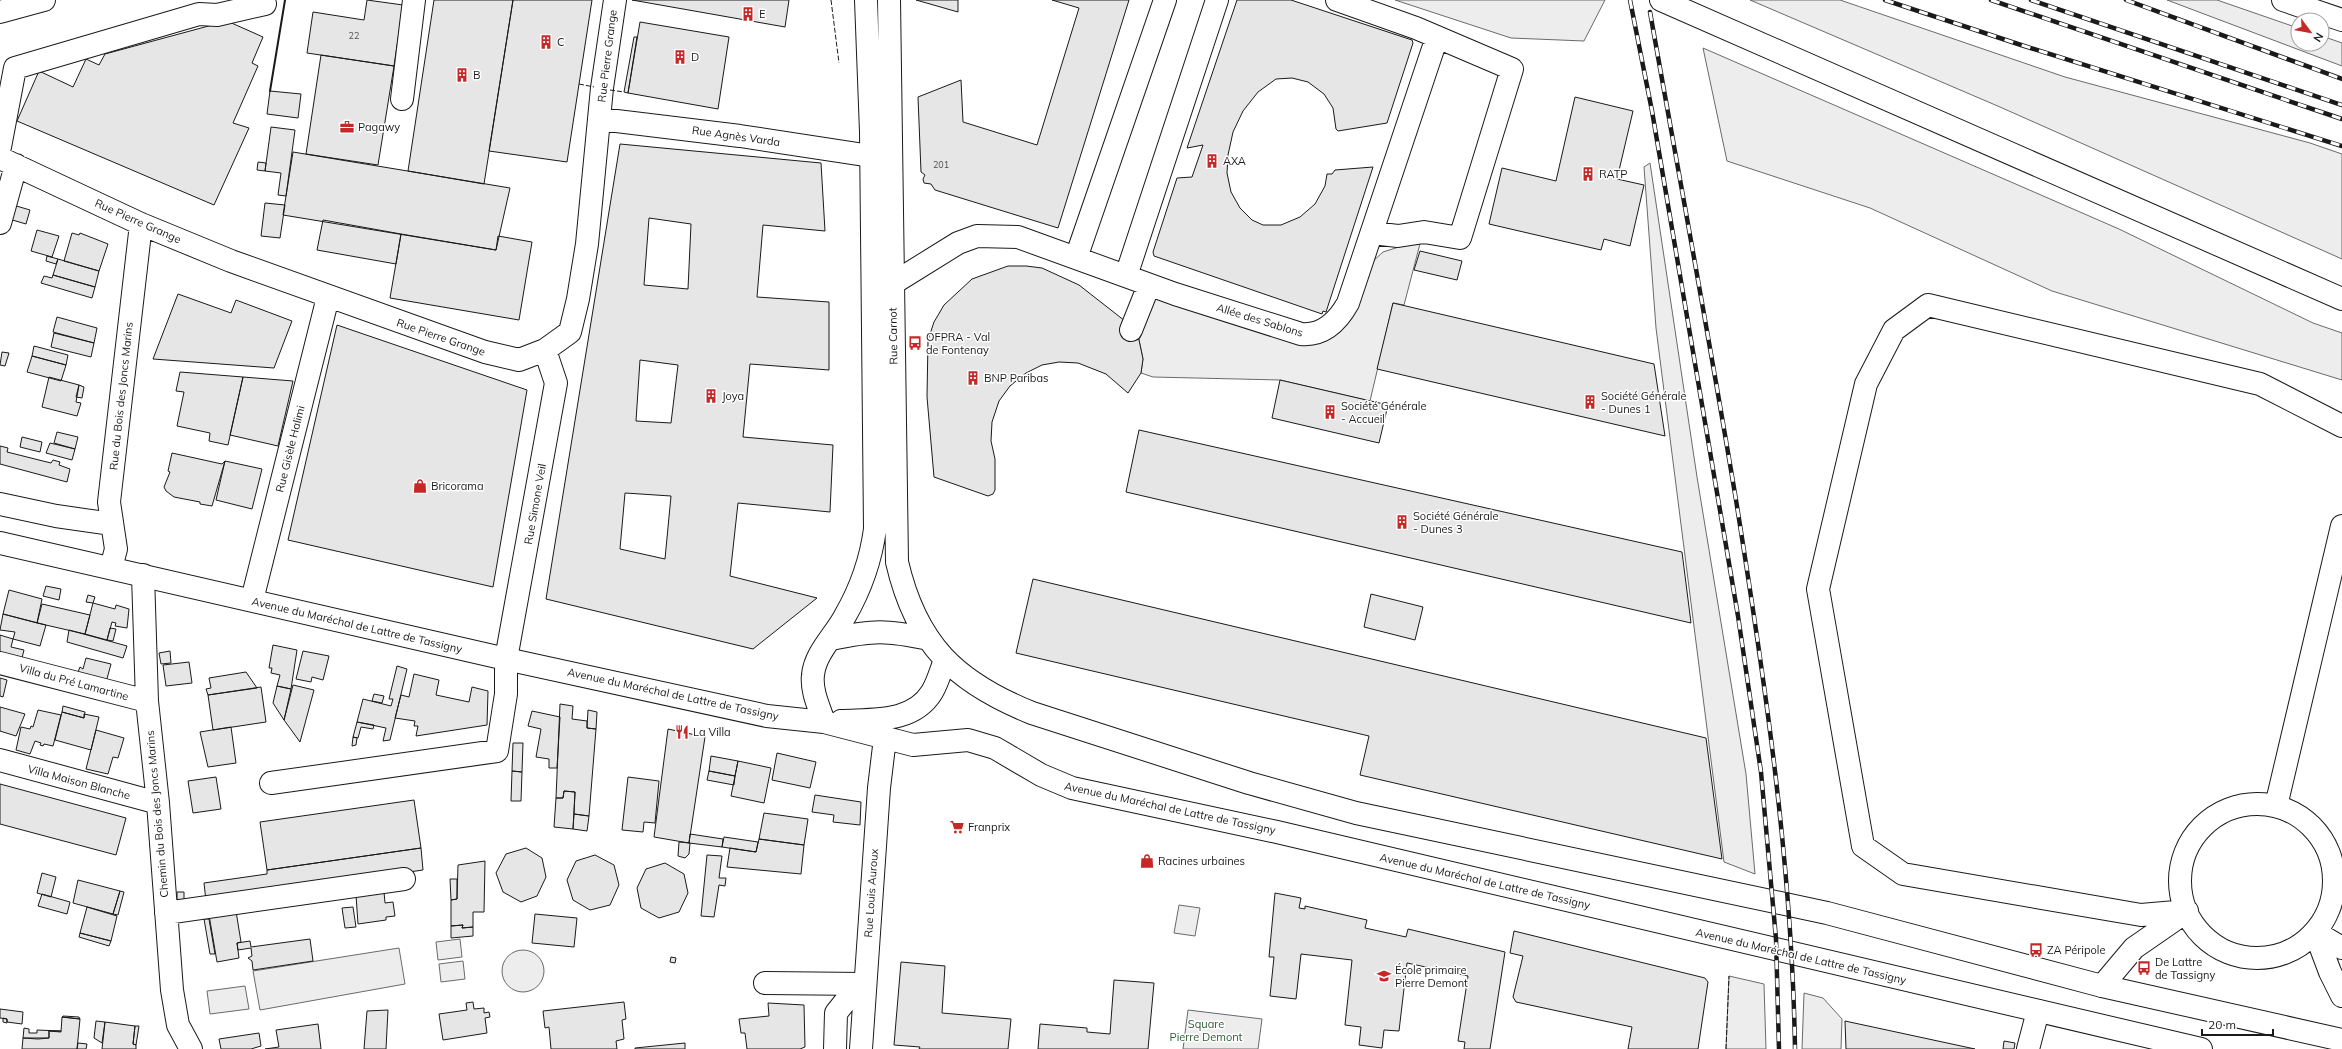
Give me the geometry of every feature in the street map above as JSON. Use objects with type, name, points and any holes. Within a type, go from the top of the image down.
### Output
[{"type":"main road","points":[[0,12],[44,0]]},
{"type":"main road","points":[[0,147],[15,68],[199,14],[216,4],[230,0]]},
{"type":"main road","points":[[402,99],[414,0]]},
{"type":"main road","name":"Rue Pierre Grange","points":[[8,161],[141,224],[231,261],[485,352],[519,360],[545,350],[570,332],[578,299],[587,244],[602,88],[614,0]]},
{"type":"main road","name":"Rue Carnot","points":[[831,639],[856,596],[870,553],[875,529],[871,156],[866,0]]},
{"type":"main road","name":"Rue Carnot","points":[[889,0],[892,284],[898,562],[909,604],[929,640],[945,660]]},
{"type":"main road","points":[[1076,258],[1165,0]]},
{"type":"main road","points":[[1126,276],[1217,0]]},
{"type":"main road","points":[[1337,0],[1436,37],[1512,68],[1460,238],[1424,232],[1398,236],[1372,233]]},
{"type":"main road","points":[[1661,0],[2342,299]]},
{"type":"main road","points":[[2283,0],[2342,20]]},
{"type":"main road","points":[[199,14],[217,15],[265,4]]},
{"type":"main road","name":"Allée des Sablons","points":[[892,284],[958,243],[978,236],[1018,237],[1265,324],[1301,334],[1316,334],[1333,324],[1342,314],[1353,289],[1436,37]]},
{"type":"main road","name":"Rue Agnès Varda","points":[[600,119],[740,136],[871,156]]},
{"type":"main road","points":[[0,223],[8,161]]},
{"type":"main road","name":"Rue du Bois des Joncs Marins","points":[[111,568],[116,548],[109,502],[141,224]]},
{"type":"main road","points":[[1131,330],[1149,284]]},
{"type":"main road","name":"Rue Gisèle Halimi","points":[[252,600],[328,297]]},
{"type":"main road","points":[[2187,911],[2141,915],[1903,874],[1863,846],[1818,589],[1866,384],[1894,330],[1928,306],[2260,384],[2342,426]]},
{"type":"main road","name":"Rue Simone Veil","points":[[271,784],[497,752],[506,694],[506,659],[556,383],[545,350]]},
{"type":"main road","points":[[0,504],[56,516],[112,524]]},
{"type":"main road","points":[[2276,806],[2342,526]]},
{"type":"main road","name":"Avenue du Maréchal de Lattre de Tassigny","points":[[0,543],[506,659],[767,716],[824,722],[913,745],[968,740],[995,748],[1040,776],[1072,788],[1277,832],[2201,1049]]},
{"type":"main road","name":"Chemin du Bois des Joncs Marins","points":[[143,575],[147,701],[158,803],[172,990],[178,1025],[191,1049]]},
{"type":"main road","points":[[929,640],[896,632],[875,631],[831,639],[814,665],[812,680],[814,694],[824,722],[892,717],[909,713],[922,705],[932,691],[945,660],[974,685],[1006,702],[1032,713],[1306,800],[1356,813],[1827,913],[2102,986],[2342,1040]]},
{"type":"main road","name":"Villa du Pré Lamartine","points":[[0,663],[147,701]]},
{"type":"main road","name":"Rue Louis Auroux","points":[[862,1049],[864,991],[879,788],[885,738]]},
{"type":"main road","name":"Villa Maison Blanche","points":[[0,760],[158,803]]},
{"type":"main road","points":[[2259,804],[2276,806],[2292,812],[2307,822],[2319,835],[2328,850],[2333,866],[2334,884],[2332,901],[2325,918],[2315,932],[2302,943],[2287,952],[2271,957],[2254,958],[2237,955],[2221,949],[2207,939],[2195,926],[2187,911],[2182,895],[2181,878],[2185,856],[2199,831],[2211,819],[2237,807],[2259,804]]},
{"type":"main road","points":[[166,913],[404,879]]},
{"type":"main road","points":[[2102,986],[2134,948],[2187,911]]},
{"type":"main road","points":[[2315,932],[2342,948]]},
{"type":"main road","points":[[2315,932],[2330,972],[2342,996]]},
{"type":"main road","points":[[765,983],[864,991]]},
{"type":"main road","points":[[835,1049],[836,1014],[848,998],[864,991]]},
{"type":"main road","points":[[2028,1049],[2038,1011]]},
{"type":"shaded area","points":[[1395,0],[1605,0],[1584,41],[1511,38]]},
{"type":"shaded area","points":[[1750,0],[1840,0],[2065,77],[2310,143],[2342,154],[2342,259],[2000,107]]},
{"type":"shaded area","points":[[2167,0],[2217,0],[2290,25],[2290,46]]},
{"type":"shaded area","points":[[2330,39],[2342,43],[2342,66],[2305,52],[2330,52]]},
{"type":"shaded area","points":[[1703,48],[2119,229],[2313,323],[2342,333],[2342,380],[2052,291],[1870,208],[1727,161]]},
{"type":"shaded area","points":[[1650,163],[1697,477],[1746,774],[1755,874],[1724,862],[1656,328],[1644,167]]},
{"type":"shaded area","points":[[1421,240],[1404,305],[1393,303],[1370,401],[1280,380],[1153,377],[1141,373],[1143,359],[1139,340],[1154,298],[1306,343],[1371,263],[1383,252]]},
{"type":"shaded area","points":[[1179,905],[1200,908],[1195,936],[1174,933]]},
{"type":"shaded area","points":[[460,939],[462,957],[438,960],[436,942]]},
{"type":"shaded area","points":[[399,948],[405,984],[260,1010],[253,971]]},
{"type":"shaded area","points":[[523,950],[538,956],[544,971],[538,986],[523,992],[508,986],[502,971],[508,956]]},
{"type":"shaded area","points":[[463,961],[465,979],[441,982],[439,964]]},
{"type":"shaded area","points":[[1729,976],[1764,984],[1766,1049],[1726,1049]]},
{"type":"shaded area","points":[[245,986],[249,1009],[210,1014],[207,991]]},
{"type":"shaded area","points":[[1804,993],[1823,998],[1842,1019],[1841,1049],[1802,1049]]},
{"type":"shaded area","name":"Square Pierre Demont","points":[[1188,1010],[1262,1019],[1258,1049],[1183,1049]]},
{"type":"building","points":[[367,0],[403,5],[394,66],[307,53],[313,12],[364,20]]},
{"type":"building","name":"B","points":[[434,0],[513,0],[484,184],[408,171]]},
{"type":"building","name":"C","points":[[513,0],[592,0],[567,162],[489,151]]},
{"type":"building","name":"E","points":[[632,0],[789,0],[785,27]]},
{"type":"building","points":[[916,0],[958,0],[958,12]]},
{"type":"building","points":[[1052,0],[1129,0],[1058,228],[935,190],[931,184],[924,183],[923,179],[925,175],[921,172],[918,97],[961,80],[963,122],[1037,145],[1079,8]]},
{"type":"building","name":"AXA","points":[[1237,0],[1291,0],[1412,40],[1413,43],[1387,123],[1338,131],[1336,129],[1333,108],[1324,94],[1308,82],[1292,78],[1276,79],[1258,92],[1243,111],[1233,132],[1228,155],[1227,173],[1231,192],[1240,208],[1252,220],[1263,225],[1281,225],[1300,217],[1315,204],[1325,186],[1327,174],[1332,174],[1335,170],[1373,167],[1326,312],[1323,311],[1322,314],[1154,256],[1153,252],[1177,178],[1192,177],[1203,145],[1187,148]]},
{"type":"building","points":[[227,21],[263,37],[252,63],[258,66],[233,123],[249,128],[214,205],[17,121],[39,71],[73,87],[86,59],[99,65],[105,54]]},
{"type":"building","name":"D","points":[[640,22],[729,37],[718,109],[628,93]]},
{"type":"building","points":[[634,37],[637,37],[628,93],[624,92]]},
{"type":"building","name":"Pagawy","points":[[321,55],[394,66],[378,165],[306,154]]},
{"type":"building","points":[[270,91],[301,94],[298,118],[267,114]]},
{"type":"building","name":"RATP","points":[[1575,97],[1633,111],[1617,179],[1644,185],[1630,246],[1604,239],[1601,250],[1489,224],[1502,168],[1556,181]]},
{"type":"building","points":[[271,127],[295,130],[286,196],[278,195],[281,173],[265,171]]},
{"type":"building","name":"Joya","points":[[620,144],[821,163],[825,231],[763,225],[757,297],[829,302],[829,370],[750,364],[743,437],[833,445],[830,512],[738,503],[730,576],[817,598],[753,649],[546,599]],"holes":[[[649,218],[691,224],[688,289],[644,285]],[[640,360],[678,365],[671,423],[636,421]],[[625,493],[671,496],[665,559],[620,549]]]},
{"type":"building","points":[[293,152],[510,188],[496,250],[283,215]]},
{"type":"building","points":[[258,162],[266,163],[265,171],[257,170]]},
{"type":"building","points":[[265,203],[285,205],[280,238],[261,236]]},
{"type":"building","points":[[13,205],[30,210],[26,224],[9,219]]},
{"type":"building","points":[[323,220],[401,234],[396,264],[317,250]]},
{"type":"building","points":[[37,230],[59,236],[52,257],[31,251]]},
{"type":"building","points":[[72,233],[79,235],[80,233],[108,244],[99,271],[64,261]]},
{"type":"building","points":[[401,234],[496,250],[498,236],[532,242],[519,320],[390,298]]},
{"type":"building","points":[[1420,251],[1462,261],[1457,280],[1414,270]]},
{"type":"building","points":[[47,256],[58,259],[56,264],[46,261]]},
{"type":"building","points":[[58,259],[99,271],[95,287],[53,275]]},
{"type":"building","name":"BNP Paribas","points":[[1008,266],[1042,268],[1079,285],[1125,321],[1139,340],[1143,359],[1141,373],[1128,393],[1106,374],[1078,363],[1059,362],[1042,365],[1026,373],[1010,386],[999,401],[992,422],[991,441],[995,459],[995,490],[993,494],[988,496],[934,477],[927,397],[928,340],[934,322],[944,305],[972,279]]},
{"type":"building","points":[[53,275],[95,287],[92,298],[41,283],[44,276],[52,278]]},
{"type":"building","points":[[178,294],[231,313],[236,300],[292,321],[274,368],[153,359]]},
{"type":"building","name":"Société Générale - Dunes 1","points":[[1393,303],[1654,364],[1665,436],[1377,369]]},
{"type":"building","points":[[57,317],[97,328],[94,343],[53,332]]},
{"type":"building","points":[[337,325],[527,390],[493,587],[288,540]]},
{"type":"building","points":[[54,333],[94,343],[91,357],[51,347]]},
{"type":"building","points":[[34,346],[68,355],[66,365],[32,356]]},
{"type":"building","points":[[2,352],[9,353],[5,366],[0,365]]},
{"type":"building","points":[[32,356],[66,365],[61,381],[27,372]]},
{"type":"building","points":[[180,372],[243,377],[228,445],[209,441],[210,433],[177,426],[184,392],[176,391]]},
{"type":"building","points":[[49,377],[79,385],[76,402],[81,403],[77,416],[42,407]]},
{"type":"building","points":[[243,377],[293,381],[278,446],[230,435]]},
{"type":"building","name":"Société Générale - Accueil","points":[[1280,380],[1388,405],[1379,443],[1272,418]]},
{"type":"building","points":[[79,385],[84,387],[82,398],[76,397]]},
{"type":"building","name":"Société Générale - Dunes 3","points":[[1139,430],[1682,552],[1691,623],[1126,492]]},
{"type":"building","points":[[57,432],[78,437],[75,449],[54,443]]},
{"type":"building","points":[[22,437],[42,442],[40,452],[20,447]]},
{"type":"building","points":[[50,443],[75,449],[72,460],[46,453]]},
{"type":"building","points":[[0,446],[8,448],[7,452],[51,463],[53,460],[60,462],[59,465],[70,469],[67,482],[0,464]]},
{"type":"building","points":[[172,453],[222,464],[225,461],[212,506],[174,497],[166,491],[164,487],[170,472],[168,471]]},
{"type":"building","points":[[225,461],[262,469],[252,509],[216,500]]},
{"type":"building","points":[[1033,579],[1706,738],[1722,859],[1360,775],[1369,736],[1016,653]]},
{"type":"building","points":[[46,586],[61,589],[59,600],[43,596]]},
{"type":"building","points":[[9,590],[42,599],[37,623],[3,614]]},
{"type":"building","points":[[1371,594],[1423,607],[1415,640],[1364,627]]},
{"type":"building","points":[[88,595],[95,597],[93,603],[86,602]]},
{"type":"building","points":[[93,603],[115,609],[116,605],[129,609],[127,628],[115,626],[116,623],[112,622],[107,640],[85,634]]},
{"type":"building","points":[[42,604],[90,615],[85,634],[37,623]]},
{"type":"building","points":[[3,614],[46,625],[40,646],[13,639],[15,632],[0,630]]},
{"type":"building","points":[[110,628],[116,629],[113,641],[107,640]]},
{"type":"building","points":[[69,630],[127,646],[123,658],[67,642]]},
{"type":"building","points":[[0,635],[13,639],[11,647],[24,650],[21,662],[0,659]]},
{"type":"building","points":[[273,645],[297,650],[291,689],[277,686],[280,675],[271,673],[272,668],[269,668]]},
{"type":"building","points":[[170,651],[171,663],[161,664],[159,653]]},
{"type":"building","points":[[303,651],[329,656],[323,680],[312,677],[311,682],[296,679]]},
{"type":"building","points":[[86,658],[111,664],[105,686],[78,672],[80,667],[83,669]]},
{"type":"building","points":[[189,662],[192,683],[166,686],[163,665]]},
{"type":"building","points":[[397,666],[407,669],[390,740],[383,741],[386,728],[357,722],[363,699],[391,706],[393,699],[389,699]]},
{"type":"building","points":[[246,672],[257,688],[208,695],[206,689],[211,688],[209,678]]},
{"type":"building","points":[[414,674],[439,680],[436,695],[469,702],[472,687],[488,691],[487,725],[416,736],[418,726],[414,726],[415,721],[395,718],[401,695],[409,697]]},
{"type":"building","points":[[0,678],[7,680],[3,697],[0,696]]},
{"type":"building","points":[[293,685],[314,690],[300,742],[284,720]]},
{"type":"building","points":[[277,686],[291,689],[284,720],[273,703]]},
{"type":"building","points":[[261,687],[266,722],[213,730],[208,695]]},
{"type":"building","points":[[374,694],[384,696],[382,703],[372,701]]},
{"type":"building","points":[[560,704],[573,706],[572,719],[587,721],[587,728],[596,729],[589,816],[574,814],[575,792],[564,791],[563,798],[556,798]]},
{"type":"building","points":[[63,706],[85,712],[84,718],[62,712]]},
{"type":"building","points":[[0,707],[25,714],[16,736],[0,731]]},
{"type":"building","points":[[38,710],[61,715],[53,746],[44,744],[43,746],[40,745],[41,743],[35,741],[30,754],[16,750],[21,727],[30,729],[31,726],[33,727]]},
{"type":"building","points":[[588,710],[597,712],[596,729],[587,728]]},
{"type":"building","points":[[532,711],[560,717],[557,768],[549,768],[549,759],[536,757],[541,729],[528,726]]},
{"type":"building","points":[[62,712],[84,718],[84,714],[99,717],[91,750],[55,740]]},
{"type":"building","points":[[357,722],[374,725],[373,729],[361,727],[358,738],[353,737]]},
{"type":"building","points":[[231,727],[236,763],[208,767],[200,732]]},
{"type":"building","points":[[668,729],[705,737],[689,843],[654,837]]},
{"type":"building","points":[[96,730],[124,738],[118,758],[113,757],[108,774],[86,769]]},
{"type":"building","points":[[353,737],[357,738],[356,745],[352,746]]},
{"type":"building","points":[[513,743],[523,743],[522,772],[512,771]]},
{"type":"building","points":[[777,753],[816,762],[810,788],[772,780]]},
{"type":"building","points":[[711,756],[738,761],[735,776],[709,771]]},
{"type":"building","points":[[738,761],[771,768],[764,803],[731,796]]},
{"type":"building","points":[[512,771],[522,772],[521,801],[511,801]]},
{"type":"building","points":[[709,771],[735,776],[734,785],[707,780]]},
{"type":"building","points":[[216,777],[221,809],[193,813],[188,781]]},
{"type":"building","points":[[628,777],[659,781],[655,823],[644,822],[643,832],[622,830]]},
{"type":"building","points":[[0,784],[126,818],[116,855],[0,824]]},
{"type":"building","points":[[564,791],[575,792],[573,829],[554,827],[556,798],[563,798]]},
{"type":"building","points":[[815,795],[861,802],[860,825],[833,822],[834,815],[812,812]]},
{"type":"building","points":[[414,800],[421,848],[267,870],[260,822]]},
{"type":"building","points":[[764,813],[808,819],[804,845],[759,839]]},
{"type":"building","points":[[574,814],[589,816],[587,831],[573,829]]},
{"type":"building","points":[[690,834],[723,839],[722,847],[689,843]]},
{"type":"building","points":[[724,837],[758,842],[756,852],[722,847]]},
{"type":"building","points":[[759,839],[804,845],[801,874],[727,867],[730,848],[756,852]]},
{"type":"building","points":[[679,842],[690,843],[689,854],[685,858],[678,856]]},
{"type":"building","points":[[421,848],[423,870],[206,901],[204,883],[267,874],[267,870]]},
{"type":"building","points":[[526,848],[542,858],[546,877],[537,896],[521,902],[503,892],[496,873],[506,854]]},
{"type":"building","points":[[595,855],[614,865],[619,885],[610,905],[590,910],[573,900],[567,880],[576,861]]},
{"type":"building","points":[[707,855],[722,856],[719,878],[726,878],[725,886],[719,885],[714,917],[701,916]]},
{"type":"building","points":[[485,861],[484,912],[473,912],[473,927],[462,928],[463,925],[451,926],[451,900],[457,899],[458,865]]},
{"type":"building","points":[[665,863],[684,874],[688,893],[679,912],[659,918],[641,908],[637,888],[646,869]]},
{"type":"building","points":[[42,873],[56,877],[51,897],[37,893]]},
{"type":"building","points":[[450,879],[457,879],[457,899],[451,900]]},
{"type":"building","points":[[78,880],[120,891],[113,914],[73,903]]},
{"type":"building","points":[[120,891],[124,892],[118,915],[113,914]]},
{"type":"building","points":[[177,892],[184,892],[184,902],[177,903]]},
{"type":"building","points":[[384,892],[385,903],[393,902],[395,916],[386,917],[386,920],[358,924],[356,895]]},
{"type":"building","points":[[1275,893],[1301,898],[1299,908],[1305,909],[1305,906],[1367,920],[1365,928],[1406,937],[1408,929],[1505,952],[1490,1049],[1464,1049],[1465,1042],[1458,1041],[1468,976],[1407,963],[1399,1031],[1384,1030],[1382,1048],[1359,1045],[1361,1027],[1345,1025],[1352,960],[1301,954],[1296,999],[1270,996],[1274,957],[1269,957]]},
{"type":"building","points":[[42,894],[70,902],[67,914],[38,906]]},
{"type":"building","points":[[235,905],[241,942],[237,943],[239,958],[217,962],[208,909]]},
{"type":"building","points":[[87,907],[117,916],[111,941],[80,933]]},
{"type":"building","points":[[353,907],[356,927],[345,928],[342,908]]},
{"type":"building","points":[[535,914],[577,918],[574,947],[532,943]]},
{"type":"building","points":[[204,919],[209,919],[215,954],[210,954]]},
{"type":"building","points":[[463,925],[462,928],[473,927],[473,936],[451,938],[451,926]]},
{"type":"building","points":[[1514,931],[1705,978],[1708,982],[1698,1049],[1628,1049],[1632,1027],[1516,1002],[1513,997],[1523,956],[1510,953]]},
{"type":"building","points":[[80,933],[111,941],[109,946],[79,937]]},
{"type":"building","points":[[310,939],[313,961],[253,970],[252,961],[248,958],[252,956],[251,948],[238,950],[237,943],[250,941],[251,947]]},
{"type":"building","points":[[671,957],[676,958],[675,963],[670,962]]},
{"type":"building","points":[[901,962],[945,966],[942,1013],[1011,1019],[1008,1049],[919,1049],[920,1047],[894,1045]]},
{"type":"building","points":[[1114,980],[1154,983],[1148,1049],[1038,1049],[1040,1024],[1087,1028],[1087,1032],[1110,1034]]},
{"type":"building","points":[[473,1002],[474,1009],[484,1008],[484,1013],[489,1012],[490,1017],[485,1018],[487,1033],[443,1040],[439,1014],[467,1010],[466,1003]]},
{"type":"building","points":[[624,1002],[626,1019],[622,1020],[624,1039],[616,1041],[617,1049],[551,1049],[549,1027],[545,1028],[543,1011]]},
{"type":"building","points":[[768,1003],[804,1005],[805,1047],[800,1049],[747,1049],[745,1033],[741,1033],[739,1019],[769,1016]]},
{"type":"building","points":[[0,1009],[23,1012],[22,1024],[7,1022],[7,1019],[0,1018]]},
{"type":"building","points":[[388,1010],[386,1049],[364,1049],[367,1011]]},
{"type":"building","points":[[62,1017],[79,1017],[80,1019]]},
{"type":"building","points":[[62,1017],[80,1019],[77,1049],[22,1049],[23,1038],[49,1038],[49,1031],[61,1032]]},
{"type":"building","points":[[3,1018],[7,1019],[7,1023],[3,1022]]},
{"type":"building","points":[[96,1021],[105,1022],[102,1043],[94,1038]]},
{"type":"building","points":[[1845,1021],[1975,1049],[1846,1049]]},
{"type":"building","points":[[105,1022],[135,1026],[133,1044],[136,1045],[136,1049],[102,1049]]},
{"type":"building","points":[[318,1024],[321,1049],[265,1049],[279,1047],[276,1030]]},
{"type":"building","points":[[135,1026],[139,1026],[136,1045],[133,1044]]},
{"type":"building","points":[[24,1028],[29,1029],[29,1033],[37,1033],[37,1030],[61,1031],[49,1031],[49,1038],[23,1038]]},
{"type":"building","points":[[259,1033],[261,1046],[251,1049],[221,1049],[219,1039]]},
{"type":"building","points":[[2004,1041],[2015,1043],[2014,1049],[2003,1049]]},
{"type":"building","points":[[78,1043],[87,1044],[86,1049],[77,1049]]},
{"type":"building","points":[[685,1043],[685,1049],[635,1049],[635,1048]]},
{"type":"railway","points":[[1630,0],[1652,111],[1738,616],[1761,772],[1776,939],[1779,1049]]},
{"type":"railway","points":[[1885,0],[2018,44],[2342,146]]},
{"type":"railway","points":[[1991,0],[2342,119]]},
{"type":"railway","points":[[2031,0],[2342,105]]},
{"type":"railway","points":[[2126,0],[2342,79]]},
{"type":"railway","points":[[1650,12],[1726,439],[1767,705],[1783,842],[1789,911],[1795,1049]]},
{"type":"fence","points":[[831,0],[839,63]]},
{"type":"fence","points":[[579,84],[594,87]]},
{"type":"fence","points":[[610,90],[624,92]]},
{"type":"fence","points":[[1726,1049],[1729,976]]},
{"type":"wall","points":[[270,91],[285,0]]},
{"type":"place","name":"E","points":[[748,14]]},
{"type":"place","name":"C","points":[[546,42]]},
{"type":"place","name":"D","points":[[680,57]]},
{"type":"place","name":"B","points":[[462,75]]},
{"type":"place","name":"Pagawy","points":[[347,127]]},
{"type":"place","name":"AXA","points":[[1212,161]]},
{"type":"place","name":"RATP","points":[[1588,174]]},
{"type":"place","name":"OFPRA - Val de Fontenay","points":[[915,343]]},
{"type":"place","name":"BNP Paribas","points":[[973,378]]},
{"type":"place","name":"Joya","points":[[711,396]]},
{"type":"place","name":"Société Générale - Dunes 1","points":[[1590,402]]},
{"type":"place","name":"Société Générale - Accueil","points":[[1330,412]]},
{"type":"place","name":"Bricorama","points":[[420,486]]},
{"type":"place","name":"Société Générale - Dunes 3","points":[[1402,522]]},
{"type":"place","name":"La Villa","points":[[682,732]]},
{"type":"place","name":"Franprix","points":[[957,827]]},
{"type":"place","name":"Racines urbaines","points":[[1147,861]]},
{"type":"place","name":"ZA Péripole","points":[[2036,950]]},
{"type":"place","name":"De Lattre de Tassigny","points":[[2144,968]]},
{"type":"place","name":"École primaire Pierre Demont","points":[[1384,976]]}]
